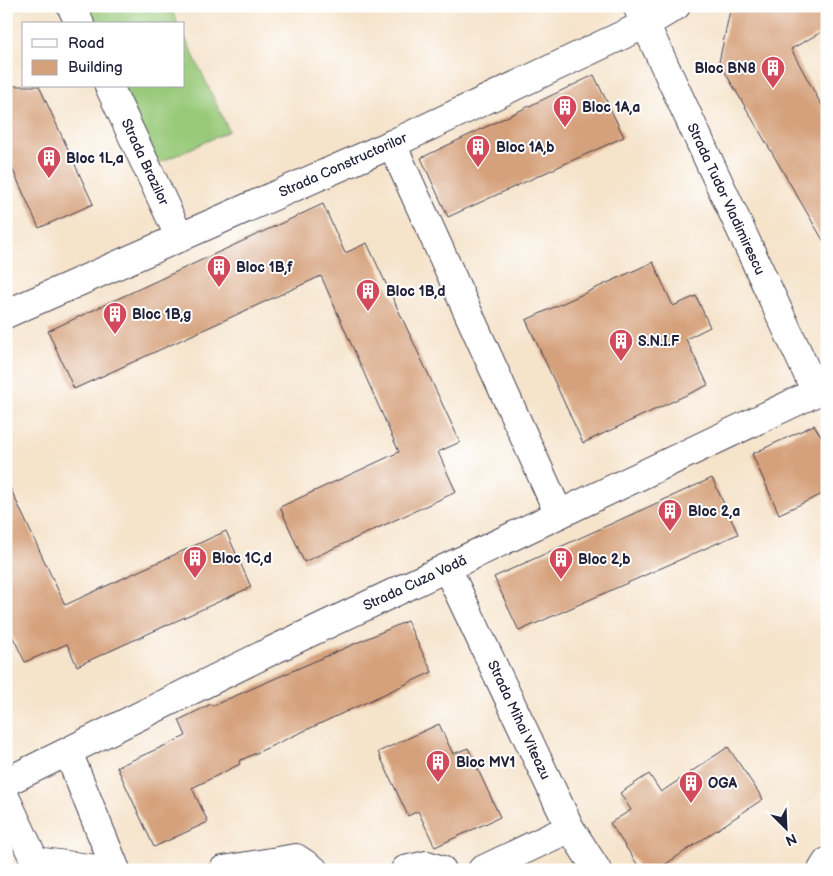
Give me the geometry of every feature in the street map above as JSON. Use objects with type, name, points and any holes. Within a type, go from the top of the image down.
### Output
[{"type":"street","points":[[72,6],[79,22]]},
{"type":"street","name":"Strada Constructorilor","points":[[6,314],[392,144],[642,15],[676,6]]},
{"type":"street","name":"Strada Tudor Vladimirescu","points":[[642,15],[821,390]]},
{"type":"street","name":"Strada Brazilor","points":[[110,88],[180,238]]},
{"type":"street","points":[[392,144],[559,514]]},
{"type":"street","name":"Strada Cuza Vodă","points":[[6,782],[559,514],[821,390]]},
{"type":"street","name":"Strada Mihai Viteazu","points":[[448,568],[570,828],[597,870]]},
{"type":"street","points":[[68,752],[116,870]]},
{"type":"street","points":[[6,799],[37,866],[104,870]]},
{"type":"street","points":[[482,870],[570,828]]},
{"type":"street","points":[[223,870],[296,858],[314,870]]},
{"type":"street","points":[[822,870],[827,862]]},
{"type":"street","points":[[405,870],[427,865],[442,870]]},
{"type":"green space","points":[[85,6],[170,6],[177,22],[92,22]]},
{"type":"green space","points":[[185,37],[229,131],[159,163],[124,88],[185,88]]},
{"type":"building","points":[[731,6],[827,6],[827,29],[791,49],[827,115],[827,247],[719,62]]},
{"type":"building","points":[[594,75],[624,137],[448,217],[421,158]]},
{"type":"building","name":"Bloc 1L,a","points":[[6,86],[40,88],[93,204],[39,228],[6,155]]},
{"type":"building","points":[[323,204],[345,253],[367,243],[460,442],[438,452],[456,492],[304,562],[280,507],[399,452],[321,276],[74,389],[48,331]]},
{"type":"building","name":"S.N.I.F","points":[[653,262],[673,306],[696,296],[710,327],[686,339],[708,385],[583,443],[526,320]]},
{"type":"building","points":[[814,425],[827,446],[827,492],[779,514],[752,454]]},
{"type":"building","points":[[712,478],[738,534],[519,631],[494,577]]},
{"type":"building","points":[[6,479],[65,605],[226,531],[251,587],[77,666],[67,644],[25,662],[6,623]]},
{"type":"building","points":[[407,621],[432,672],[239,761],[240,764],[192,788],[208,822],[154,847],[117,767],[186,736],[179,720],[211,704],[212,706]]},
{"type":"building","name":"Bloc MV1","points":[[439,724],[453,754],[468,748],[500,817],[435,847],[418,811],[408,816],[378,752]]},
{"type":"building","name":"OGA","points":[[728,747],[763,799],[657,870],[641,870],[610,823],[631,810],[620,793],[649,774],[661,792]]},
{"type":"place","name":"Bloc BN8","points":[[773,89]]},
{"type":"place","name":"Bloc 1A,a","points":[[565,128]]},
{"type":"place","name":"Bloc 1A,b","points":[[478,168]]},
{"type":"place","name":"Bloc 1L,a","points":[[49,179]]},
{"type":"place","name":"Bloc 1B,f","points":[[219,288]]},
{"type":"place","name":"Bloc 1B,d","points":[[368,312]]},
{"type":"place","name":"Bloc 1B,g","points":[[115,335]]},
{"type":"place","name":"S.N.I.F","points":[[621,362]]},
{"type":"place","name":"Bloc 2,a","points":[[670,532]]},
{"type":"place","name":"Bloc 1C,d","points":[[195,579]]},
{"type":"place","name":"Bloc 2,b","points":[[561,580]]},
{"type":"place","name":"Bloc MV1","points":[[438,783]]},
{"type":"place","name":"OGA","points":[[691,804]]}]
